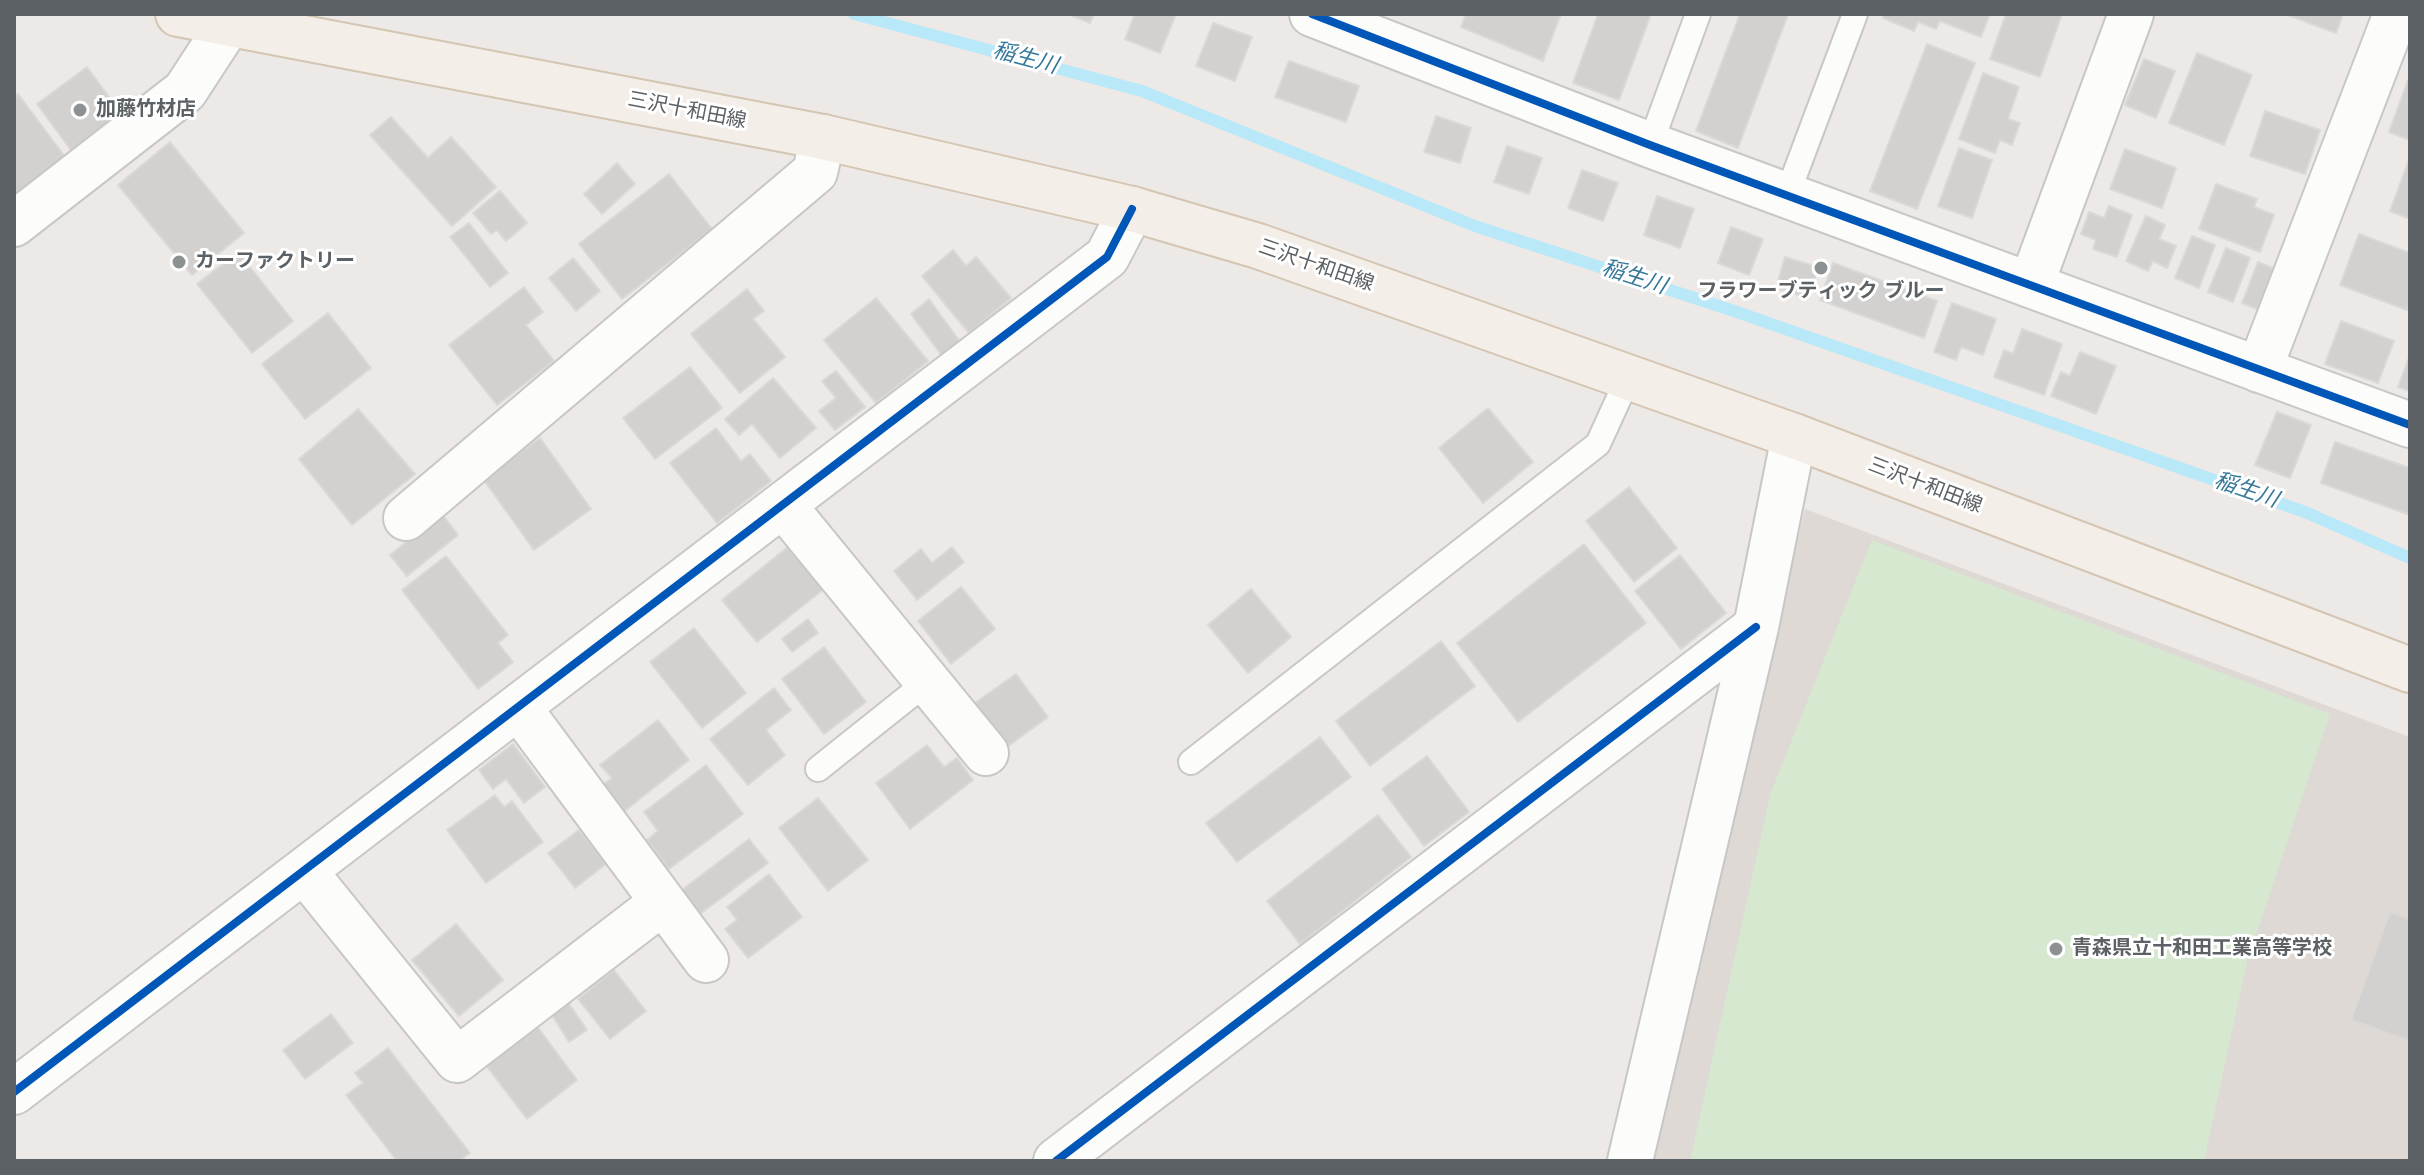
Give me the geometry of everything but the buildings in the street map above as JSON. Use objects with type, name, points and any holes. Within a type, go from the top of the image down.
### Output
[{"type":"main road","name":"三沢十和田線","points":[[178,14],[823,137],[1132,209],[1258,246],[1794,436],[2410,670]]},
{"type":"street","points":[[2031,285],[2131,14]]},
{"type":"street","points":[[2259,370],[2396,14]]},
{"type":"street","points":[[1319,15],[1650,145],[2410,425]]},
{"type":"street","points":[[14,224],[185,91],[228,25]]},
{"type":"street","points":[[406,518],[815,172],[823,137]]},
{"type":"street","points":[[14,1092],[1107,257],[1132,209]]},
{"type":"street","points":[[1630,1161],[1756,627],[1794,436]]},
{"type":"street","points":[[783,505],[986,753]]},
{"type":"street","points":[[1056,1161],[1756,627]]},
{"type":"street","points":[[519,708],[706,960]]},
{"type":"street","points":[[305,872],[457,1060],[663,902]]},
{"type":"lane","points":[[1650,145],[1698,14]]},
{"type":"lane","points":[[1787,195],[1855,14]]},
{"type":"lane","points":[[1191,762],[1598,444],[1629,376]]},
{"type":"lane","points":[[818,769],[927,682]]},
{"type":"shaded area","name":"青森県立十和田工業高等学校","points":[[1805,509],[2410,737],[2410,1161],[1652,1161]]},
{"type":"green space","name":"青森県立十和田工業高等学校","points":[[1872,540],[2330,714],[2247,962],[2204,1161],[1690,1161],[1770,795]]},
{"type":"waterway","name":"稲生川","points":[[854,14],[1142,91],[1475,226],[1737,312],[2305,512],[2410,558]]},
{"type":"cycle path","points":[[1312,14],[1650,145],[2410,425]]},
{"type":"cycle path","points":[[14,1092],[1107,257],[1132,209]]},
{"type":"cycle path","points":[[1056,1161],[1756,627]]},
{"type":"place","name":"加藤竹材店","points":[[80,110]]},
{"type":"place","name":"カーファクトリー","points":[[179,262]]},
{"type":"place","name":"フラワーブティック ブルー","points":[[1821,268]]},
{"type":"place","name":"青森県立十和田工業高等学校","points":[[2056,949]]}]
